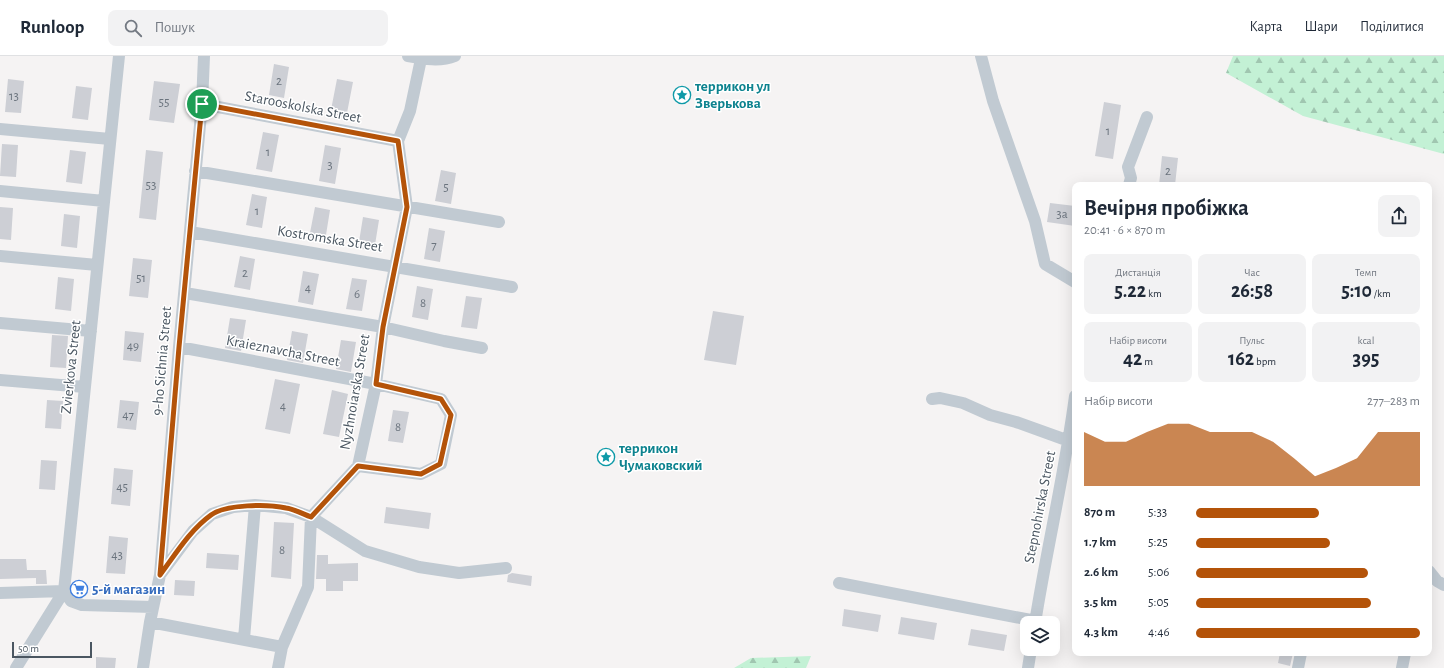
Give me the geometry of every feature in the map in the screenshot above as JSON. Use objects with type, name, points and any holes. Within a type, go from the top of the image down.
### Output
[{"type":"street","name":"Zvierkova Street","points":[[16,668],[64,591],[119,56]]},
{"type":"street","name":"9-ho Sichnia Street","points":[[143,668],[150,622],[160,575],[179,347],[202,104],[204,56]]},
{"type":"street","points":[[408,56],[421,59],[442,60],[455,56]]},
{"type":"street","points":[[981,56],[993,101],[1035,221],[1045,264],[1072,280]]},
{"type":"street","points":[[407,207],[398,141],[410,111],[421,59]]},
{"type":"street","name":"Starooskolska Street","points":[[202,104],[398,141]]},
{"type":"street","points":[[1130,182],[1131,178],[1128,167],[1147,117]]},
{"type":"street","points":[[0,129],[110,138]]},
{"type":"street","points":[[195,171],[499,222]]},
{"type":"street","points":[[0,191],[104,201]]},
{"type":"street","name":"Nyzhnoiarska Street","points":[[311,517],[358,466],[376,384],[383,327],[407,207]]},
{"type":"street","name":"Kostromska Street","points":[[190,232],[512,287]]},
{"type":"street","points":[[0,256],[97,265]]},
{"type":"street","points":[[184,293],[383,327],[482,348]]},
{"type":"street","points":[[0,323],[91,331]]},
{"type":"street","name":"Kraieznavcha Street","points":[[179,347],[376,384],[441,399],[451,415],[440,464],[421,474],[358,466]]},
{"type":"street","points":[[0,380],[85,387]]},
{"type":"street","points":[[932,399],[940,398],[964,403],[990,415],[1016,422],[1069,441]]},
{"type":"street","name":"Stepnohirska Street","points":[[1036,616],[1072,418]]},
{"type":"street","points":[[160,575],[193,531],[212,514],[233,507],[255,505],[286,508],[311,517],[365,551],[419,567],[459,572],[506,568]]},
{"type":"street","points":[[244,639],[255,505]]},
{"type":"street","points":[[278,668],[282,647],[308,587],[311,517]]},
{"type":"street","points":[[1432,575],[1444,586]]},
{"type":"street","points":[[839,583],[1020,619]]},
{"type":"street","points":[[0,593],[64,591],[71,601],[82,605],[153,607]]},
{"type":"street","points":[[150,622],[282,647]]},
{"type":"street","points":[[1028,668],[1030,656]]},
{"type":"street","points":[[1298,668],[1300,656]]},
{"type":"street","points":[[1402,668],[1404,656]]},
{"type":"green space","points":[[1233,56],[1444,56],[1444,154],[1303,116],[1226,73]]},
{"type":"green space","points":[[811,656],[806,668],[734,668],[751,658]]},
{"type":"building","points":[[274,64],[289,67],[284,98],[269,95]]},
{"type":"building","points":[[8,79],[24,81],[21,113],[5,112]]},
{"type":"building","points":[[337,79],[353,82],[346,118],[330,115]]},
{"type":"building","points":[[154,81],[180,84],[174,123],[149,120]]},
{"type":"building","points":[[76,86],[92,88],[88,120],[72,118]]},
{"type":"building","points":[[1104,102],[1121,105],[1113,159],[1095,156]]},
{"type":"building","points":[[263,132],[279,135],[272,172],[256,169]]},
{"type":"building","points":[[2,144],[18,145],[16,177],[0,176]]},
{"type":"building","points":[[325,145],[341,148],[335,184],[319,181]]},
{"type":"building","points":[[70,150],[86,152],[82,184],[66,182]]},
{"type":"building","points":[[146,150],[163,152],[156,220],[139,218]]},
{"type":"building","points":[[1162,156],[1178,158],[1175,182],[1159,182]]},
{"type":"building","points":[[441,170],[456,173],[451,204],[435,201]]},
{"type":"building","points":[[252,194],[267,197],[262,228],[246,225]]},
{"type":"building","points":[[1050,203],[1072,206],[1072,226],[1047,222]]},
{"type":"building","points":[[0,207],[13,208],[11,240],[0,239]]},
{"type":"building","points":[[315,207],[330,210],[325,241],[309,238]]},
{"type":"building","points":[[64,214],[80,216],[77,248],[61,246]]},
{"type":"building","points":[[363,217],[379,220],[374,251],[358,248]]},
{"type":"building","points":[[429,228],[445,231],[440,262],[424,259]]},
{"type":"building","points":[[240,256],[255,259],[250,290],[234,287]]},
{"type":"building","points":[[133,258],[152,260],[148,298],[129,296]]},
{"type":"building","points":[[303,271],[319,274],[313,305],[298,302]]},
{"type":"building","points":[[58,277],[74,279],[71,311],[55,309]]},
{"type":"building","points":[[352,278],[367,280],[362,311],[346,309]]},
{"type":"building","points":[[417,286],[433,289],[428,320],[412,317]]},
{"type":"building","points":[[466,296],[482,298],[477,329],[461,327]]},
{"type":"building","points":[[713,311],[744,316],[736,365],[704,360]]},
{"type":"building","points":[[230,318],[246,320],[241,351],[225,348]]},
{"type":"building","points":[[125,331],[144,333],[141,362],[123,360]]},
{"type":"building","points":[[292,331],[308,334],[303,363],[287,360]]},
{"type":"building","points":[[52,335],[68,336],[66,368],[50,367]]},
{"type":"building","points":[[341,340],[356,342],[351,372],[336,369]]},
{"type":"building","points":[[275,379],[300,384],[290,434],[265,429]]},
{"type":"building","points":[[332,390],[348,394],[339,437],[323,434]]},
{"type":"building","points":[[47,400],[63,401],[61,429],[45,428]]},
{"type":"building","points":[[120,400],[139,402],[136,430],[117,428]]},
{"type":"building","points":[[393,410],[409,412],[403,443],[388,441]]},
{"type":"building","points":[[41,460],[57,461],[55,490],[39,489]]},
{"type":"building","points":[[114,468],[133,470],[130,506],[111,504]]},
{"type":"building","points":[[386,507],[431,513],[429,529],[384,523]]},
{"type":"building","points":[[274,522],[294,523],[291,579],[271,577]]},
{"type":"building","points":[[109,536],[128,538],[125,574],[106,573]]},
{"type":"building","points":[[207,553],[239,555],[238,570],[206,568]]},
{"type":"building","points":[[317,555],[328,555],[328,564],[358,563],[358,581],[343,581],[343,591],[326,591],[326,579],[316,579]]},
{"type":"building","points":[[0,559],[26,559],[27,570],[46,570],[47,584],[36,584],[36,578],[0,579]]},
{"type":"building","points":[[512,573],[532,576],[531,586],[507,582],[508,575]]},
{"type":"building","points":[[175,580],[195,581],[194,596],[174,595]]},
{"type":"building","points":[[844,609],[881,615],[878,632],[842,626]]},
{"type":"building","points":[[901,617],[937,623],[934,640],[898,634]]},
{"type":"building","points":[[971,629],[1007,635],[1004,651],[968,645]]},
{"type":"building","points":[[1279,656],[1292,656],[1290,666],[1278,663]]},
{"type":"building","points":[[96,657],[116,658],[115,668],[96,668]]},
{"type":"place","name":"террикон ул Зверькова","points":[[682,95]]},
{"type":"place","name":"террикон Чумаковский","points":[[606,457]]},
{"type":"place","name":"5-й магазин","points":[[79,589]]},
{"type":"route","points":[[202,104],[398,141],[407,207],[383,327],[376,384],[441,399],[451,415],[440,464],[421,474],[358,466],[311,517],[286,508],[255,505],[233,507],[212,514],[193,531],[160,575],[179,347],[202,104]]}]
